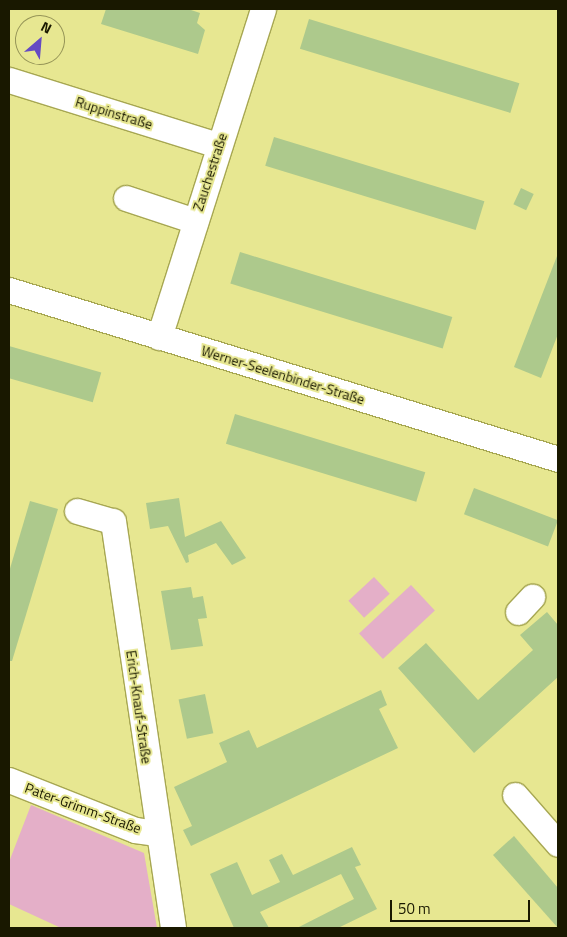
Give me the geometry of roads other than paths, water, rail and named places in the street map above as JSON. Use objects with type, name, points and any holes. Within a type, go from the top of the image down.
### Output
[{"type":"street","name":"Zauchestraße","points":[[159,337],[218,145],[263,9]]},
{"type":"street","name":"Ruppinstraße","points":[[9,80],[218,145]]},
{"type":"street","points":[[126,198],[194,221]]},
{"type":"street","name":"Werner-Seelenbinder-Straße","points":[[9,290],[159,337],[557,453]]},
{"type":"street","name":"Erich-Knauf-Straße","points":[[77,511],[113,521],[172,928]]},
{"type":"street","name":"Pater-Grimm-Straße","points":[[9,780],[135,830],[157,833]]},
{"type":"street","points":[[515,795],[558,844]]}]
